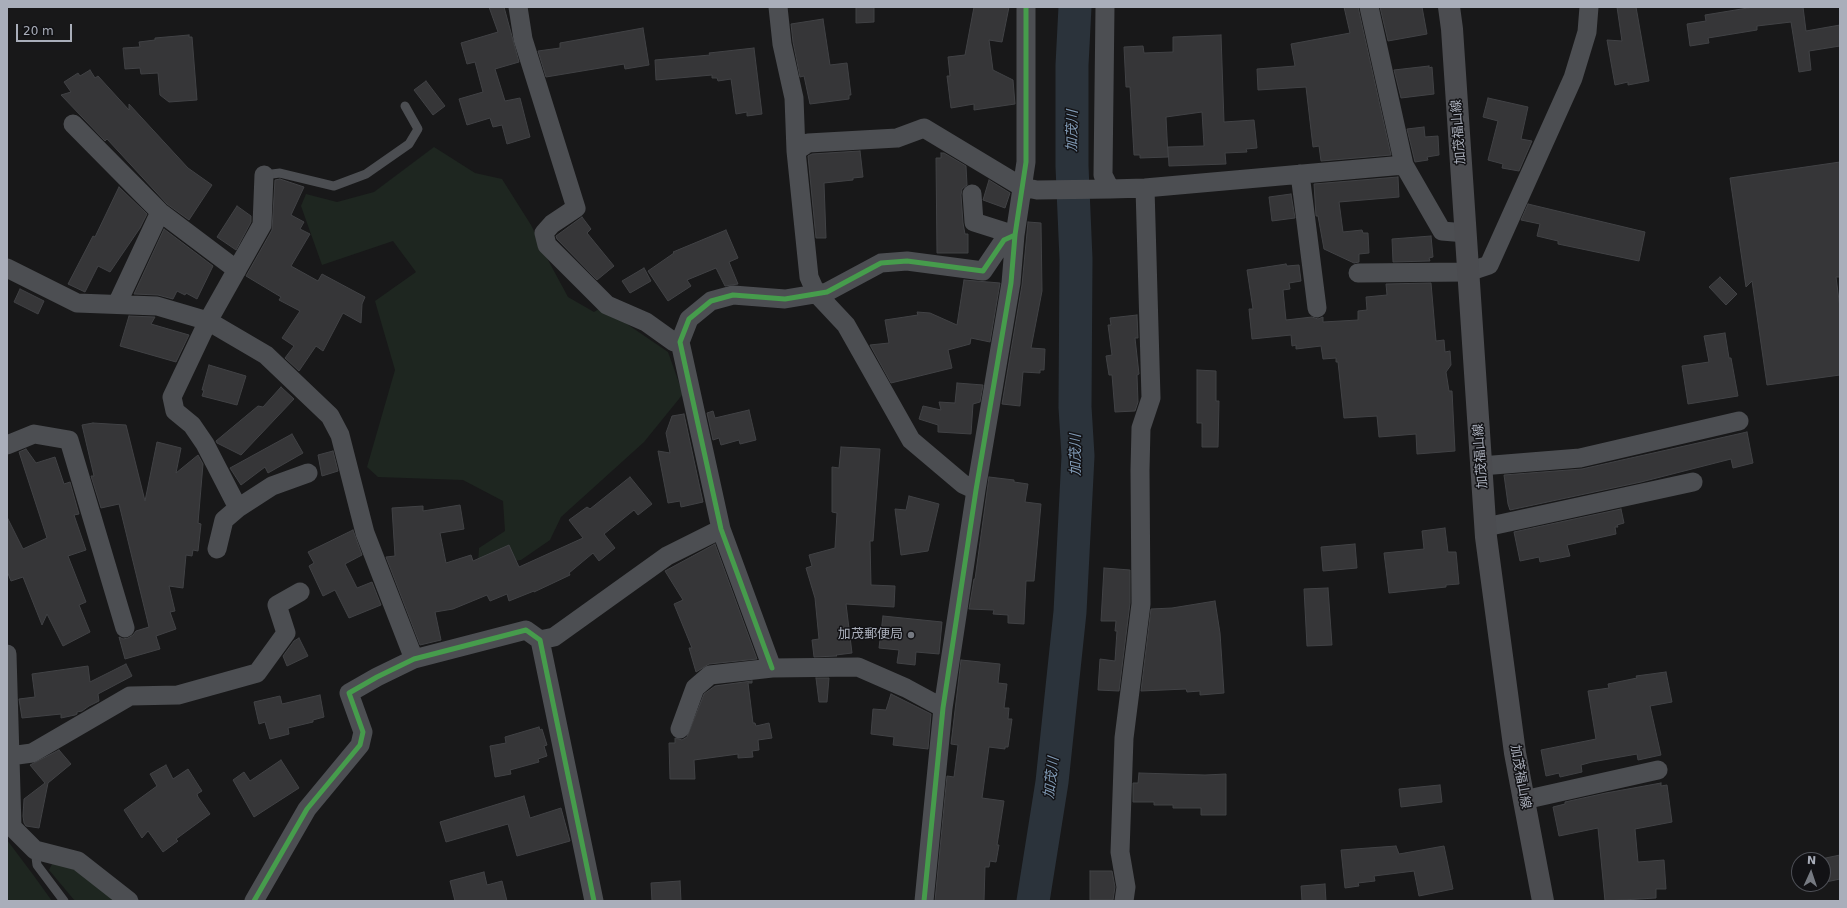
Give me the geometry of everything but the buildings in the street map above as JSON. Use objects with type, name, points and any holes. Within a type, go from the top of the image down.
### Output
[{"type":"main road","name":"加茂福山線","points":[[1449,7],[1452,29],[1486,526],[1514,746],[1543,901]]},
{"type":"street","points":[[518,7],[523,39],[576,208],[552,224],[544,232],[547,245],[607,305],[646,322],[674,342],[680,342]]},
{"type":"street","points":[[778,7],[782,44],[794,98],[796,151],[809,277],[816,293],[846,325],[911,440],[963,484],[976,490]]},
{"type":"street","points":[[924,901],[943,708],[976,490],[1011,283],[1015,235],[1030,189],[1026,162],[1026,7]]},
{"type":"street","points":[[1105,7],[1103,175],[1106,189]]},
{"type":"street","points":[[1369,7],[1404,165],[1442,231],[1466,233]]},
{"type":"street","points":[[1358,273],[1468,272],[1489,265],[1573,78],[1587,32],[1589,7]]},
{"type":"street","points":[[73,124],[160,212],[237,270]]},
{"type":"street","points":[[796,151],[808,143],[897,138],[924,128],[1030,189],[1145,188],[1404,165]]},
{"type":"street","points":[[1300,174],[1317,308]]},
{"type":"street","points":[[238,508],[204,444],[192,425],[175,411],[172,397],[208,321],[262,225],[264,175]]},
{"type":"street","points":[[1124,901],[1126,887],[1120,852],[1124,738],[1141,604],[1141,428],[1151,398],[1145,188]]},
{"type":"street","points":[[972,194],[974,222],[1015,235]]},
{"type":"street","points":[[117,304],[160,212]]},
{"type":"street","points":[[772,668],[721,528],[680,342],[688,319],[712,301],[733,295],[785,299],[827,292],[881,263],[907,261],[983,271],[1004,240],[1015,235]]},
{"type":"street","points":[[7,268],[77,303],[157,306],[208,321],[266,355],[330,416],[340,435],[365,533],[414,659]]},
{"type":"street","points":[[1482,466],[1580,458],[1739,421]]},
{"type":"street","points":[[7,445],[34,434],[69,440],[125,628]]},
{"type":"street","points":[[217,549],[224,520],[238,508],[272,486],[308,473]]},
{"type":"street","points":[[1486,526],[1693,482]]},
{"type":"street","points":[[540,640],[554,637],[667,556],[721,528]]},
{"type":"street","points":[[10,756],[32,753],[130,696],[178,695],[257,673],[286,632],[277,605],[300,592]]},
{"type":"street","points":[[254,901],[307,809],[360,745],[363,732],[349,693],[414,659],[526,630],[540,640],[594,901]]},
{"type":"street","points":[[7,654],[12,827],[35,850],[78,861],[129,901]]},
{"type":"street","points":[[680,729],[695,688],[710,675],[772,668],[858,667],[906,688],[943,708]]},
{"type":"street","points":[[1524,800],[1658,770]]},
{"type":"lane","points":[[264,175],[280,173],[334,186],[366,174],[409,144],[418,129],[405,106]]},
{"type":"lane","points":[[35,850],[37,865],[64,901]]},
{"type":"shaded area","points":[[434,147],[475,173],[502,179],[531,225],[568,297],[594,312],[602,307],[668,352],[683,394],[644,442],[561,517],[550,540],[521,560],[478,565],[479,548],[505,531],[503,501],[463,480],[378,477],[367,467],[395,370],[375,301],[416,272],[393,241],[322,265],[301,206],[306,194],[337,202],[374,192]]},
{"type":"shaded area","points":[[7,840],[34,876],[52,901],[7,901]]},
{"type":"shaded area","points":[[59,861],[98,882],[122,901],[75,901],[49,870],[52,864]]},
{"type":"waterway","name":"加茂川","points":[[1033,901],[1052,782],[1070,612],[1078,456],[1075,407],[1076,259],[1072,166],[1072,65],[1075,7]]},
{"type":"cycle path","points":[[924,901],[943,708],[976,490],[1011,283],[1015,235],[1026,162],[1026,7]]},
{"type":"cycle path","points":[[772,668],[721,529],[680,342],[689,319],[711,301],[733,295],[785,299],[827,292],[881,263],[907,261],[983,271],[1004,240],[1015,235]]},
{"type":"cycle path","points":[[254,901],[307,809],[360,745],[363,732],[349,693],[414,659],[526,630],[540,640],[594,901]]},
{"type":"place","name":"加茂郵便局","points":[[911,635]]}]
